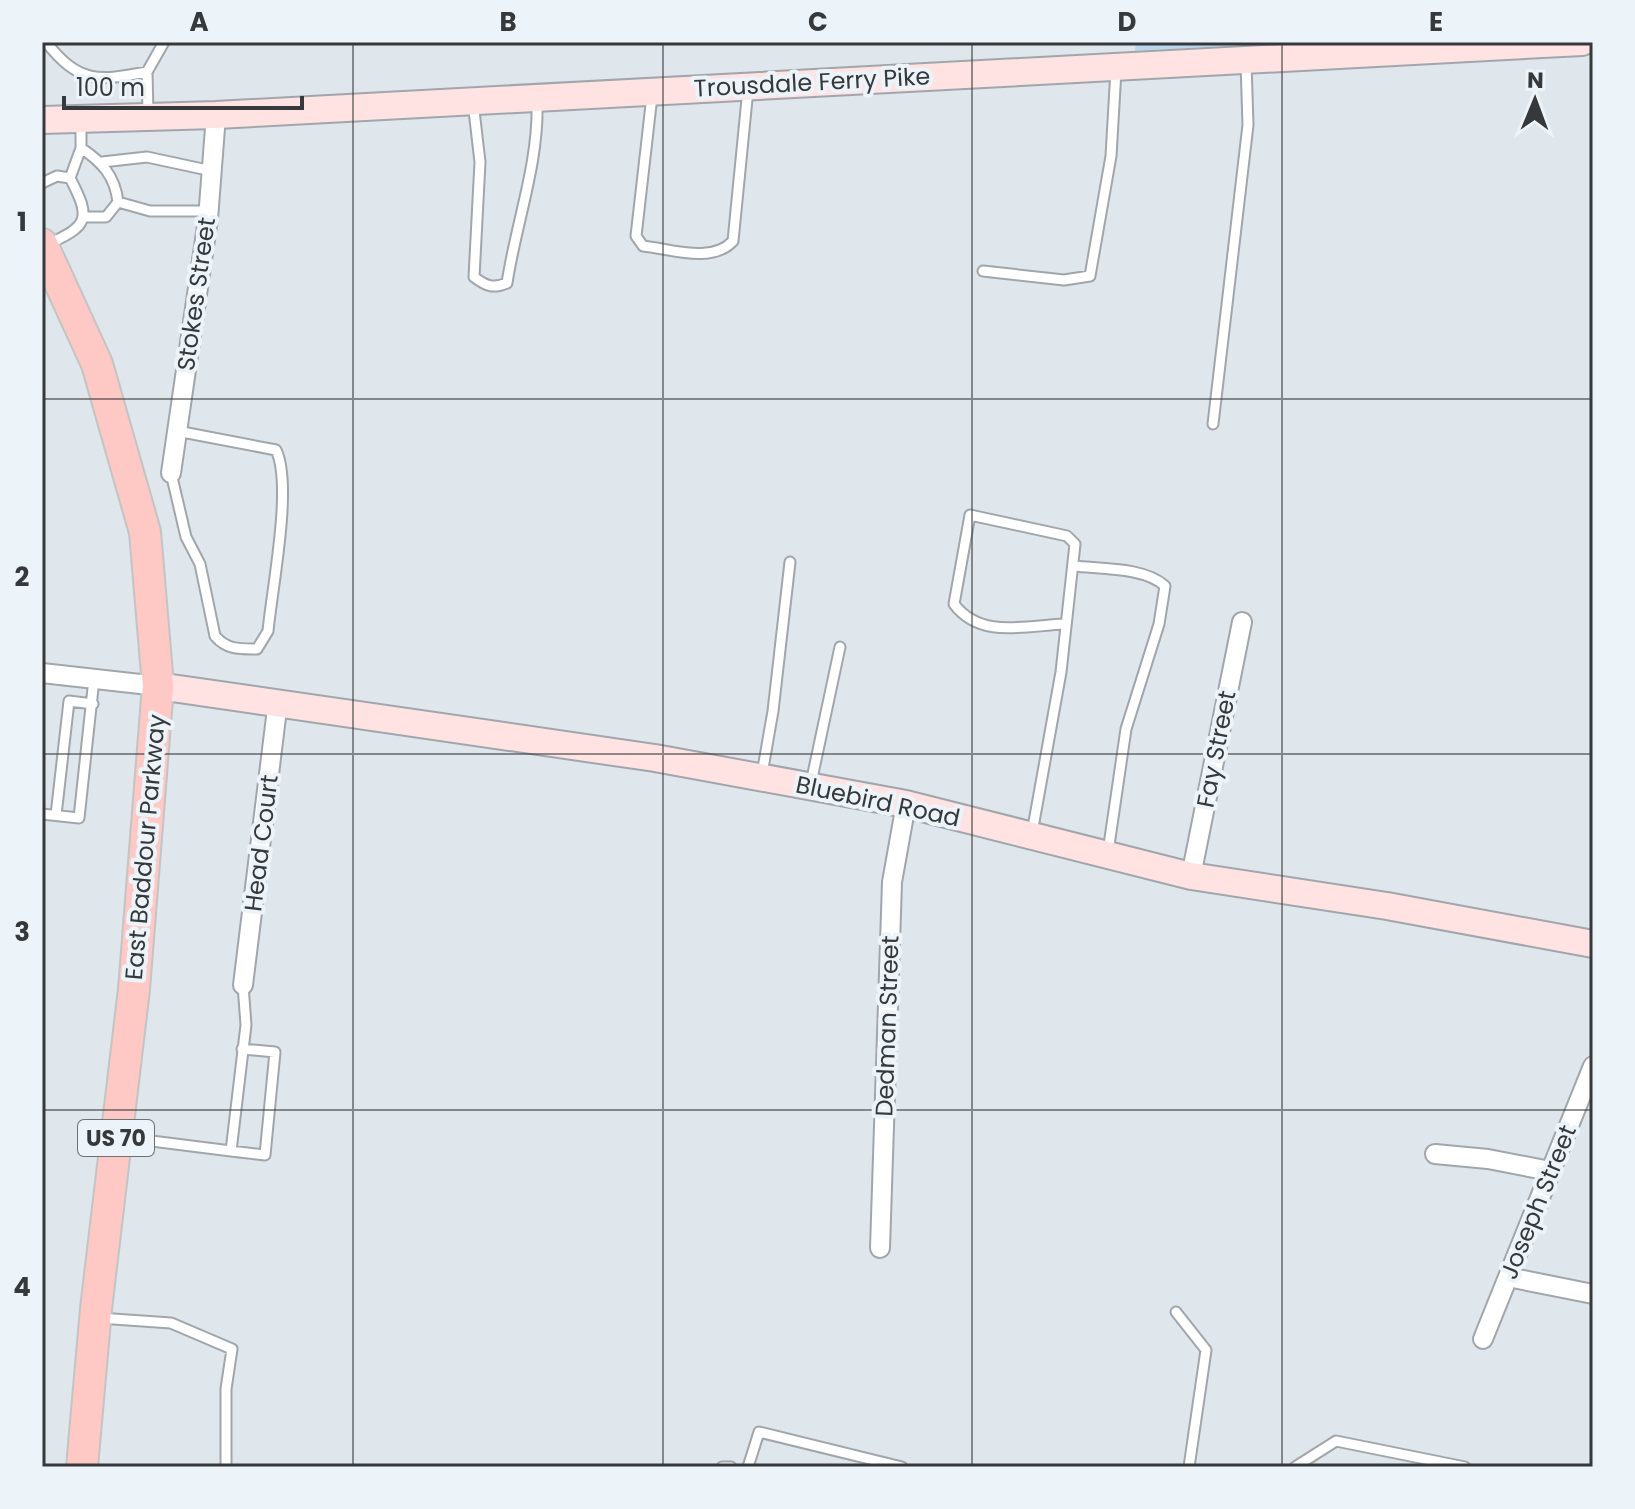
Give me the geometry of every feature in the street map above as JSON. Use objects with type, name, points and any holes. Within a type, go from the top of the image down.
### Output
[{"type":"main road","name":"Trousdale Ferry Pike","points":[[42,120],[216,115],[537,95],[1582,42]]},
{"type":"main road","name":"East Baddour Parkway","points":[[43,245],[97,364],[145,532],[158,686],[134,989],[82,1467]]},
{"type":"main road","name":"Bluebird Road","points":[[158,686],[278,701],[906,804],[1191,876],[1387,906],[1593,944]]},
{"type":"street","name":"Stokes Street","points":[[171,473],[208,211],[216,115]]},
{"type":"street","name":"Fay Street","points":[[1191,876],[1242,622]]},
{"type":"street","points":[[42,673],[158,686]]},
{"type":"street","name":"Head Court","points":[[243,985],[278,701]]},
{"type":"street","name":"Dedman Street","points":[[880,1248],[892,882],[906,804]]},
{"type":"street","name":"Joseph Street","points":[[1483,1339],[1593,1066]]},
{"type":"street","points":[[1435,1154],[1488,1159],[1550,1171]]},
{"type":"street","points":[[1508,1277],[1593,1294]]},
{"type":"lane","points":[[46,42],[62,63],[84,77],[111,79],[147,72]]},
{"type":"lane","points":[[148,117],[147,72],[164,42]]},
{"type":"lane","points":[[1213,424],[1248,125],[1245,60]]},
{"type":"lane","points":[[983,271],[1064,280],[1090,276],[1111,156],[1116,66]]},
{"type":"lane","points":[[653,90],[636,236],[643,246],[709,254],[725,250],[733,241],[748,86]]},
{"type":"lane","points":[[473,99],[480,162],[472,253],[474,277],[485,286],[497,287],[507,283],[518,217],[535,155],[537,95]]},
{"type":"lane","points":[[43,245],[77,231],[85,217],[83,203],[70,178],[81,148],[81,119]]},
{"type":"lane","points":[[81,148],[102,162],[116,187],[118,202],[106,217],[85,217]]},
{"type":"lane","points":[[102,162],[147,157],[212,171]]},
{"type":"lane","points":[[42,183],[57,176],[70,178]]},
{"type":"lane","points":[[118,202],[150,211],[208,211]]},
{"type":"lane","points":[[171,473],[186,537],[200,564],[215,636],[233,649],[257,649],[268,631],[282,500],[282,461],[276,450],[262,445],[177,431]]},
{"type":"lane","points":[[1032,836],[1061,672],[1075,544],[1067,536],[970,515],[954,604],[965,618],[993,627],[1027,630],[1065,624]]},
{"type":"lane","points":[[761,778],[773,711],[790,562]]},
{"type":"lane","points":[[1074,566],[1139,574],[1157,578],[1165,586],[1159,624],[1126,729],[1107,855]]},
{"type":"lane","points":[[811,787],[840,647]]},
{"type":"lane","points":[[42,814],[79,818],[94,679]]},
{"type":"lane","points":[[56,815],[69,701],[93,704]]},
{"type":"lane","points":[[231,1151],[246,1016],[243,985]]},
{"type":"lane","points":[[117,1136],[265,1155],[275,1052],[242,1049]]},
{"type":"lane","points":[[1176,1312],[1206,1350],[1189,1467]]},
{"type":"lane","points":[[96,1318],[171,1323],[232,1349],[226,1389],[226,1467]]},
{"type":"lane","points":[[748,1467],[759,1432],[902,1467]]},
{"type":"lane","points":[[1295,1467],[1336,1441],[1465,1467]]},
{"type":"lane","points":[[722,1467],[731,1467]]},
{"type":"shaded area","points":[[1136,42],[1296,42],[1135,51]]}]
